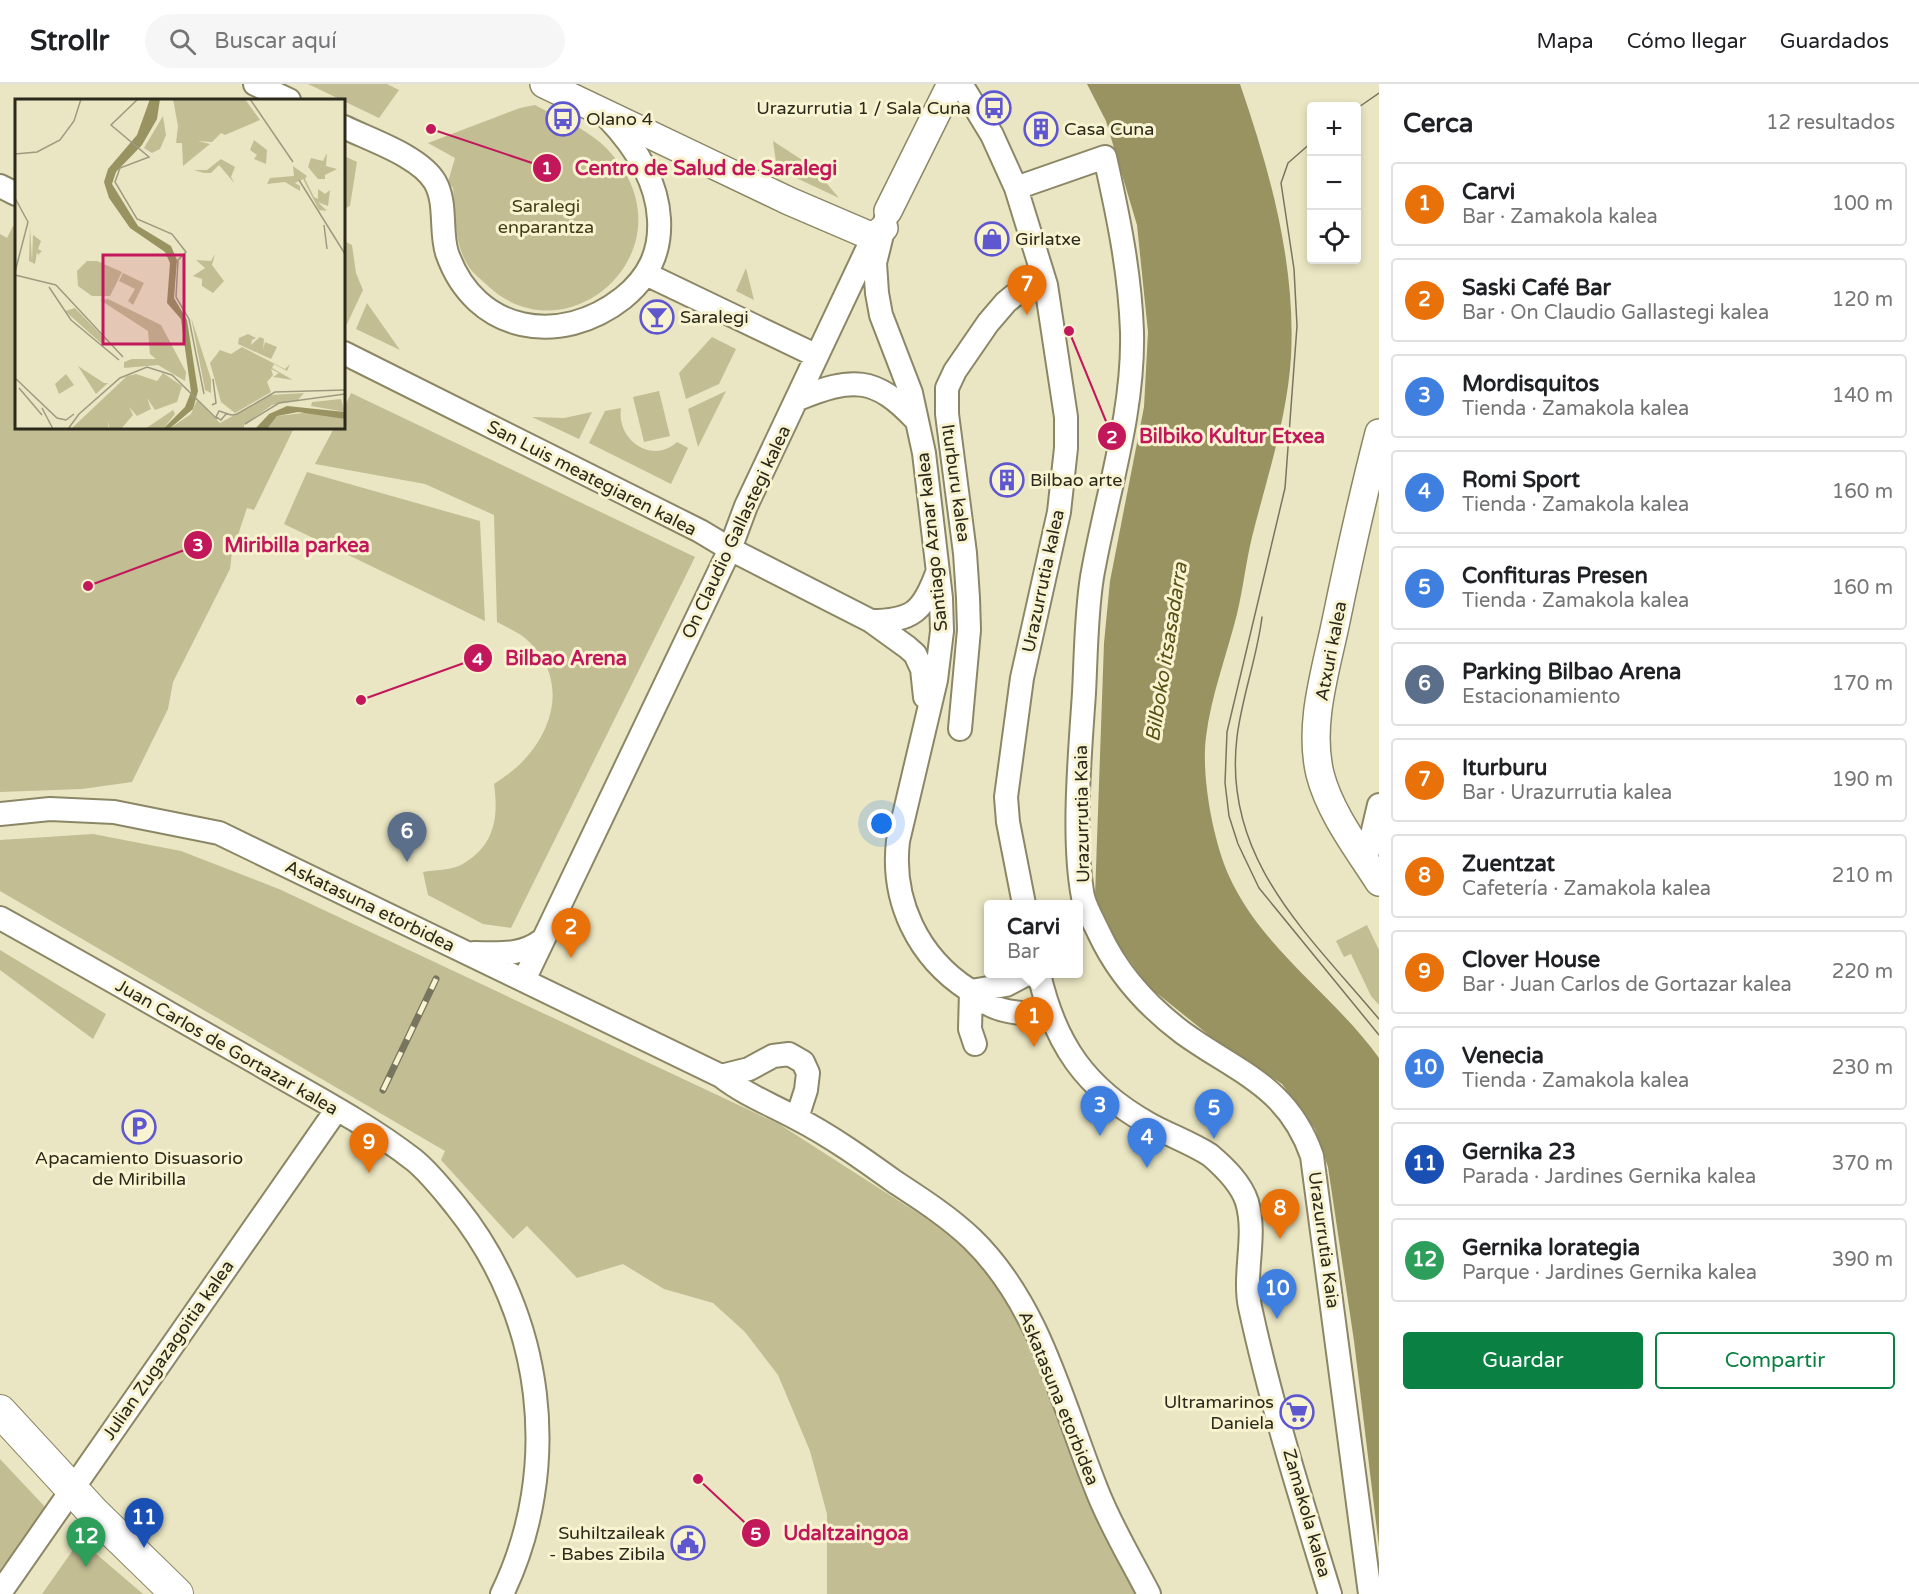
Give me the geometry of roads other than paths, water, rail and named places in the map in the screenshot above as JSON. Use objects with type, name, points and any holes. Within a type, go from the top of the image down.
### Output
[{"type":"main road","points":[[0,1411],[177,1594]]},
{"type":"street","points":[[255,84],[287,99]]},
{"type":"street","points":[[544,84],[605,115],[882,225]]},
{"type":"street","name":"On Claudio Gallastegi kalea","points":[[524,980],[541,940],[730,549],[746,506],[798,399],[815,355],[951,84]]},
{"type":"street","name":"Urazurrutia kalea","points":[[961,84],[992,135],[1016,188],[1042,273],[1060,376],[1066,448],[1059,512],[1022,678],[1006,797],[1008,822],[1023,900]]},
{"type":"street","points":[[345,128],[418,164],[435,181],[440,193],[445,242],[454,268],[478,304],[521,326],[565,327],[604,313],[631,292],[646,274],[657,254],[660,237],[658,210],[649,177],[628,138],[605,115]]},
{"type":"street","name":"Urazurrutia Kaia","points":[[1016,188],[1105,157],[1123,237],[1132,333],[1127,408],[1092,579],[1079,760],[1079,846],[1083,899],[1106,948],[1138,995],[1184,1033],[1271,1090],[1289,1111],[1307,1143],[1315,1176],[1370,1594]]},
{"type":"street","points":[[0,186],[15,194]]},
{"type":"street","name":"Santiago Aznar kalea","points":[[882,225],[875,263],[881,315],[911,393],[917,421],[937,572],[942,631],[936,680],[898,841],[895,866],[897,887],[906,915],[918,937],[953,978],[988,1005],[1024,1013],[1051,1014]]},
{"type":"street","name":"Iturburu kalea","points":[[960,729],[969,630],[968,598],[965,553],[947,414],[947,388],[955,371],[988,323],[1006,302],[1042,273]]},
{"type":"street","points":[[646,274],[815,355]]},
{"type":"street","name":"San Luis meategiaren kalea","points":[[345,354],[700,531],[730,549],[871,621],[915,654],[922,669],[926,716]]},
{"type":"street","points":[[798,399],[828,386],[851,383],[872,386],[895,397],[917,421]]},
{"type":"street","name":"Atxuri kalea","points":[[1372,871],[1331,802],[1321,776],[1316,749],[1320,697],[1359,511],[1379,433]]},
{"type":"street","points":[[746,506],[746,521],[756,557],[769,569]]},
{"type":"street","points":[[871,621],[897,621],[914,613],[927,600],[937,572]]},
{"type":"street","points":[[1372,871],[1379,805]]},
{"type":"street","name":"Askatasuna etorbidea","points":[[0,814],[50,809],[114,812],[219,833],[721,1076],[736,1088],[797,1118],[927,1203],[970,1237],[1001,1270],[1022,1305],[1047,1358],[1097,1491],[1149,1594]]},
{"type":"street","name":"Juan Carlos de Gortazar kalea","points":[[0,918],[336,1108],[415,1161],[442,1188],[470,1223],[496,1263],[518,1316],[535,1386],[538,1431],[536,1473],[525,1534],[502,1594]]},
{"type":"street","points":[[466,953],[508,953],[530,950],[541,940]]},
{"type":"street","points":[[975,1044],[970,1029],[971,991],[1036,979]]},
{"type":"street","name":"Zamakola kalea","points":[[1036,979],[1051,1014],[1053,1025],[1079,1068],[1122,1108],[1150,1125],[1210,1155],[1222,1166],[1243,1194],[1250,1225],[1249,1303],[1330,1594]]},
{"type":"street","points":[[721,1076],[749,1069],[773,1056],[789,1054],[803,1062],[808,1073],[806,1090],[797,1118]]},
{"type":"street","name":"Julian Zugazagoitia kalea","points":[[0,1593],[336,1108]]},
{"type":"water","name":"Bilboko itsasadarra","points":[[1087,84],[1240,84],[1271,184],[1279,218],[1289,287],[1291,357],[1289,380],[1281,425],[1252,537],[1237,614],[1212,706],[1206,737],[1205,770],[1218,845],[1229,876],[1243,902],[1279,949],[1341,1013],[1379,1058],[1379,1547],[1354,1341],[1328,1167],[1315,1129],[1282,1084],[1210,1036],[1148,986],[1118,944],[1095,896],[1104,643],[1110,581],[1144,407],[1148,332],[1137,225],[1106,121]]},
{"type":"tram line","points":[[1361,106],[1379,93]]},
{"type":"tram line","points":[[1307,146],[1288,163],[1281,183],[1294,269],[1297,326],[1285,488],[1227,732],[1225,783],[1229,816],[1238,844],[1259,888],[1379,1035]]},
{"type":"tram line","points":[[1262,617],[1237,737],[1236,781],[1243,821],[1257,857],[1276,892],[1299,925],[1379,1019]]},
{"type":"railway","points":[[383,1090],[436,979]]},
{"type":"place","name":"Urazurrutia 1 / Sala Cuna","points":[[994,108]]},
{"type":"place","name":"Olano 4","points":[[563,119]]},
{"type":"place","name":"Centro de Salud de Saralegi","points":[[431,129]]},
{"type":"place","name":"Casa Cuna","points":[[1041,129]]},
{"type":"place","name":"Girlatxe","points":[[992,239]]},
{"type":"place","name":"Iturburu","points":[[1027,315]]},
{"type":"place","name":"Saralegi","points":[[657,317]]},
{"type":"place","name":"Bilbiko Kultur Etxea","points":[[1069,331]]},
{"type":"place","name":"Bilbao arte","points":[[1007,480]]},
{"type":"place","name":"Miribilla parkea","points":[[88,586]]},
{"type":"place","name":"Bilbao Arena","points":[[361,700]]},
{"type":"place","name":"Parking Bilbao Arena","points":[[407,862]]},
{"type":"place","name":"Saski Café Bar","points":[[571,958]]},
{"type":"place","name":"Carvi","points":[[1034,1047]]},
{"type":"place","name":"Apacamiento Disuasorio de Miribilla","points":[[139,1127]]},
{"type":"place","name":"Mordisquitos","points":[[1100,1136]]},
{"type":"place","name":"Confituras Presen","points":[[1214,1139]]},
{"type":"place","name":"Romi Sport","points":[[1147,1168]]},
{"type":"place","name":"Clover House","points":[[369,1173]]},
{"type":"place","name":"Zuentzat","points":[[1280,1239]]},
{"type":"place","name":"Venecia","points":[[1277,1319]]},
{"type":"place","name":"Ultramarinos Daniela","points":[[1297,1412]]},
{"type":"place","name":"Udaltzaingoa","points":[[698,1479]]},
{"type":"place","name":"Suhiltzaileak - Babes Zibila","points":[[688,1543]]},
{"type":"place","name":"Gernika 23","points":[[144,1548]]},
{"type":"place","name":"Gernika lorategia","points":[[86,1567]]},
{"type":"park label","name":"Saralegi enparantza","points":[[546,216]]}]
